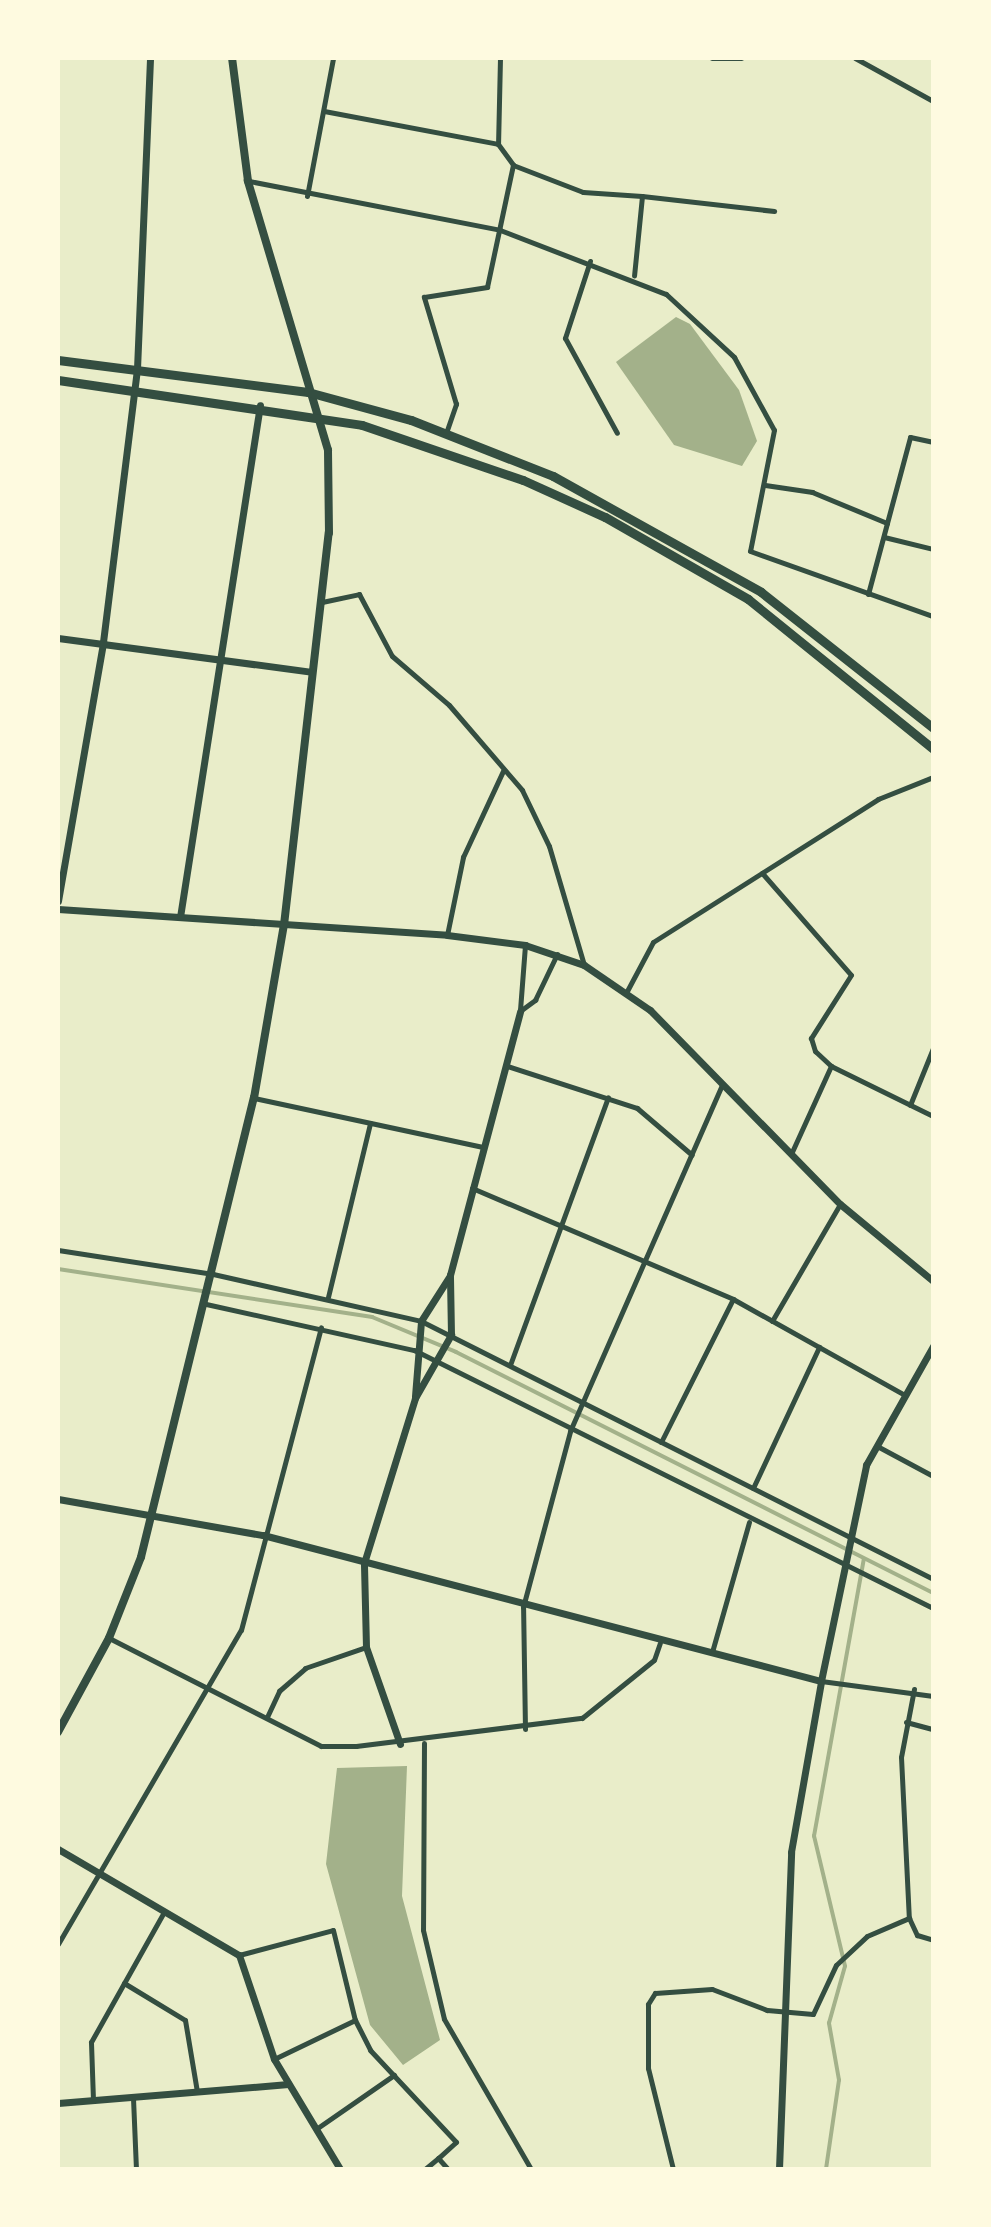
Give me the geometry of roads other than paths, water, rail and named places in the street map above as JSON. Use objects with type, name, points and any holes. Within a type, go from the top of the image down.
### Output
[{"type":"main road","points":[[58,1732],[109,1638],[154,1511],[206,1304],[254,1098],[284,925],[322,602],[328,450],[308,392],[248,181],[232,58]]},
{"type":"main road","points":[[58,360],[308,392],[446,433],[553,476],[699,552],[825,637],[931,726]]},
{"type":"main road","points":[[58,380],[260,405],[431,445],[630,530],[748,599],[933,749]]},
{"type":"street","points":[[58,901],[103,642],[137,369],[150,58]]},
{"type":"street","points":[[307,196],[333,58]]},
{"type":"street","points":[[500,58],[498,144],[513,165],[583,192],[774,211]]},
{"type":"street","points":[[712,58],[741,58]]},
{"type":"street","points":[[855,58],[933,101]]},
{"type":"street","points":[[324,111],[498,144]]},
{"type":"street","points":[[446,433],[456,404],[424,297],[487,287],[513,165]]},
{"type":"street","points":[[248,181],[307,196],[500,230],[634,276],[666,294],[734,357],[774,430],[750,551],[933,616]]},
{"type":"street","points":[[634,276],[642,196]]},
{"type":"street","points":[[590,261],[565,338],[617,433]]},
{"type":"street","points":[[180,917],[260,405]]},
{"type":"street","points":[[868,594],[910,437],[933,442]]},
{"type":"street","points":[[765,485],[812,492],[887,523]]},
{"type":"street","points":[[884,537],[933,549]]},
{"type":"street","points":[[322,602],[359,594],[375,636],[449,705],[522,790],[549,846],[584,965]]},
{"type":"street","points":[[58,638],[312,672]]},
{"type":"street","points":[[447,935],[463,857],[503,771]]},
{"type":"street","points":[[627,991],[653,942],[878,799],[933,777]]},
{"type":"street","points":[[762,873],[851,975],[811,1038],[831,1066],[933,1116]]},
{"type":"street","points":[[58,909],[447,935],[525,945],[584,965],[627,991],[840,1204],[933,1281]]},
{"type":"street","points":[[400,1744],[366,1647],[364,1563],[415,1398],[451,1335],[450,1275],[520,1011],[525,945]]},
{"type":"street","points":[[520,1011],[535,1000],[557,954]]},
{"type":"street","points":[[910,1105],[933,1048]]},
{"type":"street","points":[[507,1066],[637,1108],[692,1155]]},
{"type":"street","points":[[791,1154],[831,1066]]},
{"type":"street","points":[[525,1729],[523,1607],[571,1429],[722,1083]]},
{"type":"street","points":[[510,1365],[608,1097]]},
{"type":"street","points":[[254,1098],[483,1147]]},
{"type":"street","points":[[328,1297],[370,1123]]},
{"type":"street","points":[[471,1188],[647,1259],[733,1299],[905,1395]]},
{"type":"street","points":[[772,1321],[840,1204]]},
{"type":"street","points":[[58,1250],[213,1274],[328,1297],[421,1321],[933,1579]]},
{"type":"street","points":[[415,1398],[414,1350],[421,1321],[450,1275]]},
{"type":"street","points":[[661,1442],[733,1299]]},
{"type":"street","points":[[206,1304],[414,1350],[749,1522],[933,1608]]},
{"type":"street","points":[[58,1944],[241,1630],[263,1535],[321,1327]]},
{"type":"street","points":[[779,2169],[791,1852],[821,1681],[851,1537],[876,1446],[933,1346]]},
{"type":"street","points":[[753,1488],[819,1347]]},
{"type":"street","points":[[876,1446],[933,1476]]},
{"type":"street","points":[[58,1499],[154,1511],[263,1535],[660,1643],[712,1653],[834,1685],[914,1689],[933,1696]]},
{"type":"street","points":[[712,1653],[749,1522]]},
{"type":"street","points":[[109,1638],[321,1746],[424,1743],[525,1729],[600,1708],[654,1660],[660,1643]]},
{"type":"street","points":[[267,1717],[279,1691],[305,1668],[366,1647]]},
{"type":"street","points":[[914,1689],[906,1722],[909,1918],[917,1935],[933,1940]]},
{"type":"street","points":[[906,1722],[933,1729]]},
{"type":"street","points":[[424,1743],[423,1930],[444,2019],[531,2169]]},
{"type":"street","points":[[58,1849],[239,1955],[274,2059],[340,2169]]},
{"type":"street","points":[[93,2100],[91,2042],[165,1911]]},
{"type":"street","points":[[673,2169],[648,2068],[648,2004],[655,1993],[712,1989],[784,2012],[813,2014],[836,1965],[853,1954],[867,1936],[909,1918]]},
{"type":"street","points":[[239,1955],[333,1930],[355,2020],[394,2075],[456,2142],[425,2169]]},
{"type":"street","points":[[124,1983],[185,2020],[197,2092]]},
{"type":"street","points":[[274,2059],[355,2020]]},
{"type":"street","points":[[316,2129],[394,2075]]},
{"type":"street","points":[[58,2103],[288,2084]]},
{"type":"street","points":[[133,2098],[136,2169]]},
{"type":"street","points":[[438,2158],[448,2169]]},
{"type":"waterway","points":[[58,1269],[372,1317],[456,1352],[933,1593]]},
{"type":"waterway","points":[[826,2169],[839,2080],[829,2023],[845,1966],[814,1836],[864,1559]]}]
